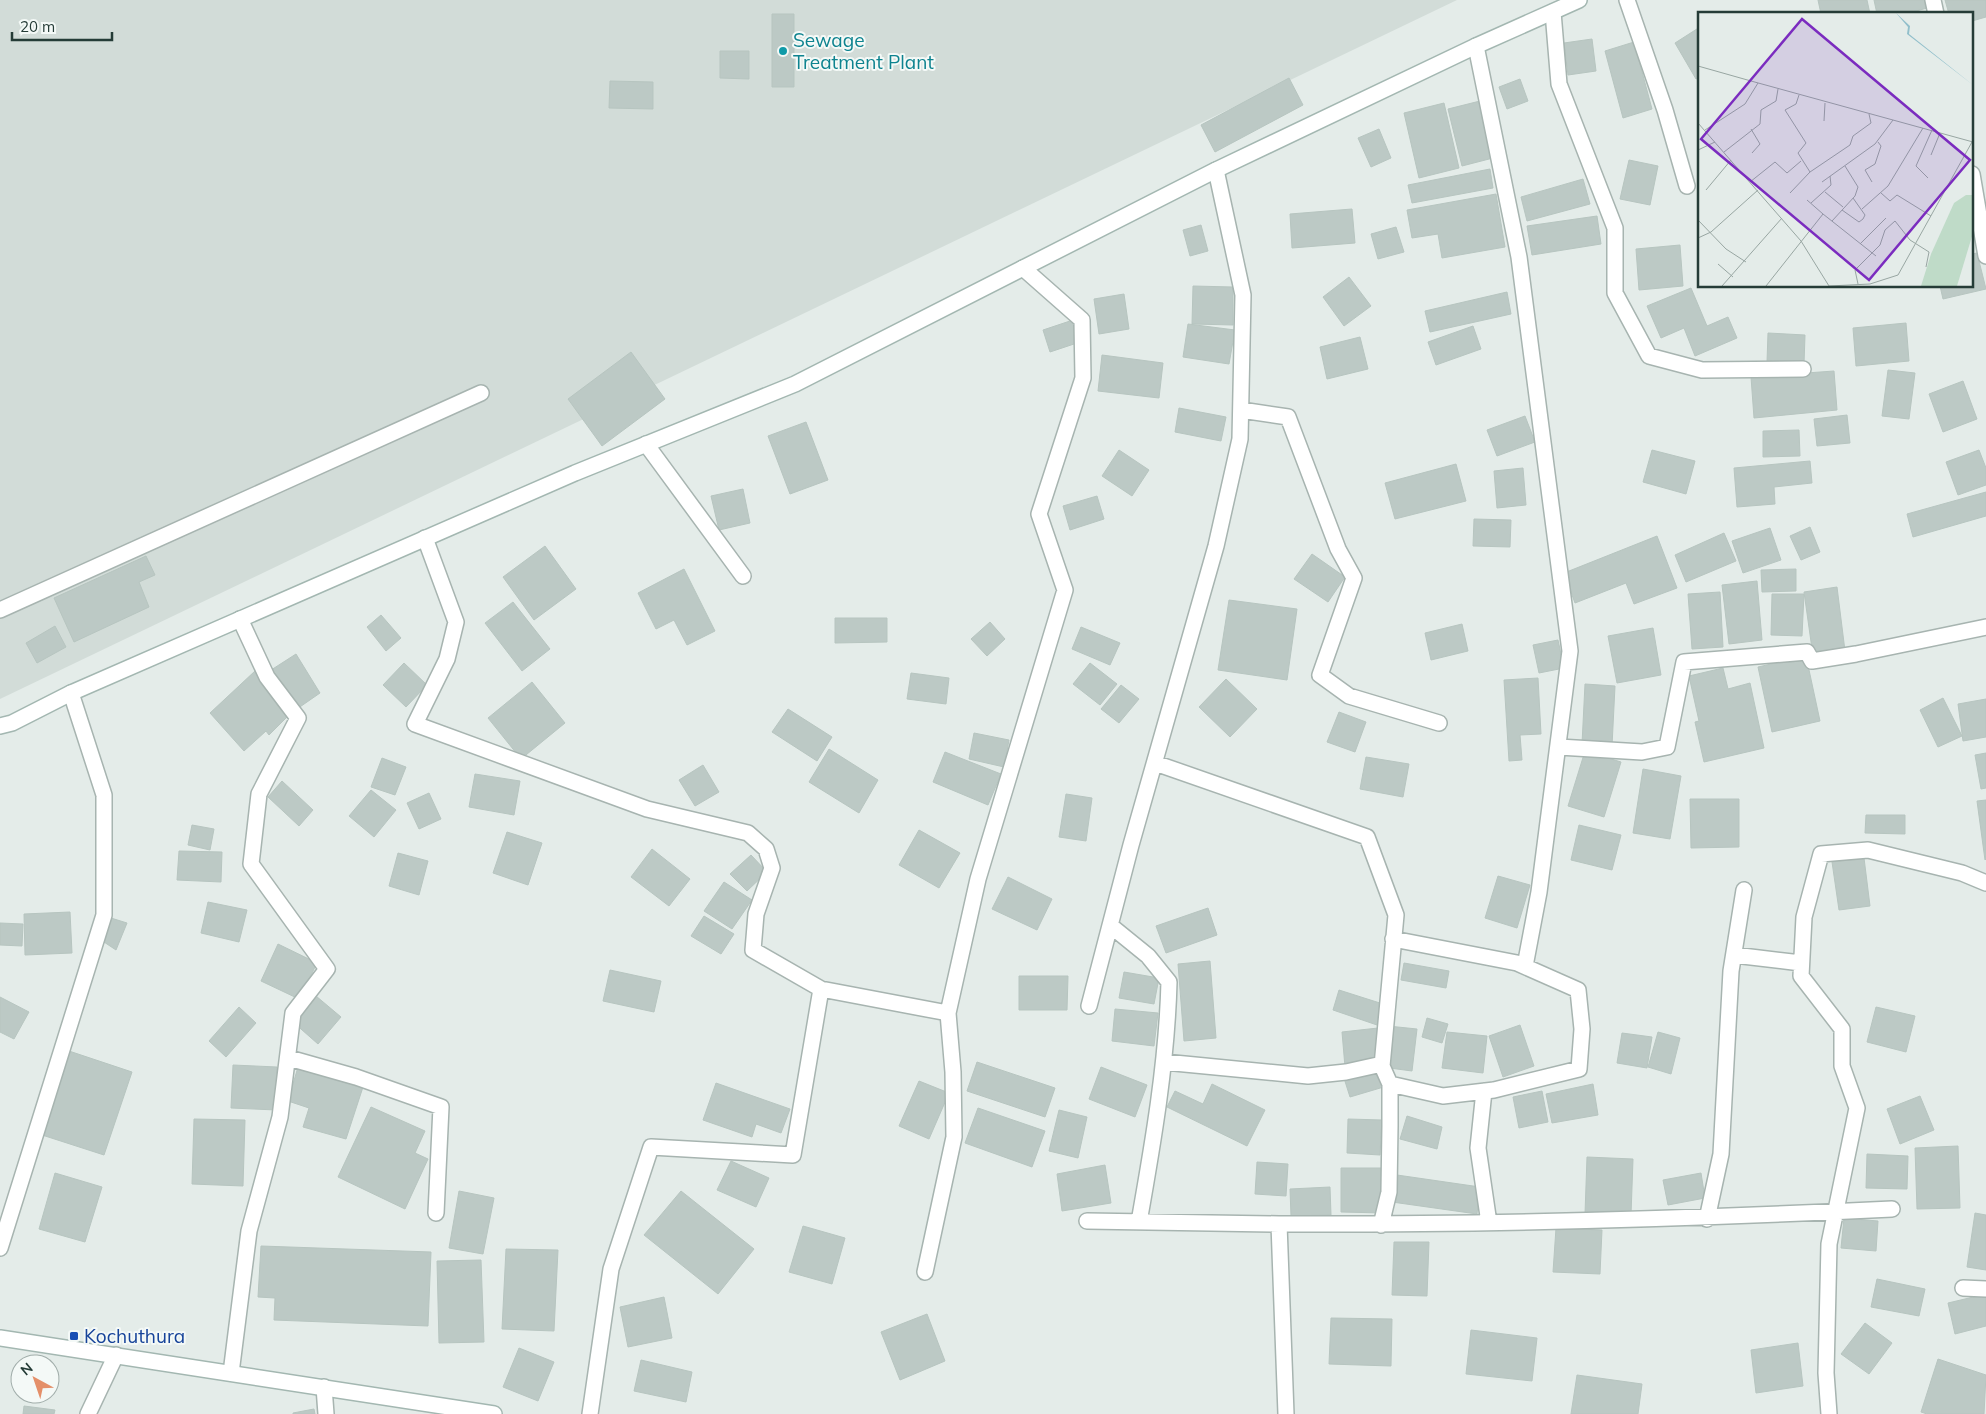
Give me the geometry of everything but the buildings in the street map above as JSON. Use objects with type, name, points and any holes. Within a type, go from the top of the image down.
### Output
[{"type":"street","points":[[0,736],[6,724],[72,693],[425,538],[646,444],[795,384],[1216,170],[1476,46],[1579,0]]},
{"type":"street","points":[[1628,0],[1665,110],[1687,186]]},
{"type":"street","points":[[1553,12],[1558,84],[1615,228],[1615,293],[1649,356],[1702,370],[1803,368]]},
{"type":"street","points":[[1476,46],[1519,257],[1570,651],[1539,892],[1525,966]]},
{"type":"street","points":[[1090,1006],[1155,762],[1216,546],[1240,439],[1243,294],[1216,170]]},
{"type":"street","points":[[1974,186],[1986,256]]},
{"type":"street","points":[[925,1272],[954,1137],[953,1072],[948,1013],[978,879],[1024,720],[1065,590],[1039,514],[1083,378],[1082,320],[1023,268]]},
{"type":"street","points":[[0,610],[481,393]]},
{"type":"street","points":[[1241,410],[1288,417],[1338,549],[1354,578],[1320,675],[1348,696],[1439,722]]},
{"type":"street","points":[[646,444],[743,576]]},
{"type":"street","points":[[425,538],[456,622],[447,659],[415,724],[647,809],[748,833],[766,849],[772,868],[756,914],[753,950],[821,989],[948,1013]]},
{"type":"street","points":[[231,1373],[249,1231],[280,1117],[289,1058],[293,1014],[327,969],[251,864],[259,794],[298,718],[266,677],[240,619]]},
{"type":"street","points":[[1559,747],[1642,752],[1667,747],[1684,662],[1807,652],[1812,661],[1856,654],[1986,627]]},
{"type":"street","points":[[0,1248],[104,916],[104,795],[72,693]]},
{"type":"street","points":[[1155,762],[1367,837],[1396,915],[1382,1064],[1390,1084],[1389,1192],[1381,1224]]},
{"type":"street","points":[[1829,1414],[1826,1373],[1829,1244],[1856,1108],[1842,1066],[1842,1029],[1801,976],[1804,917],[1821,854],[1868,850],[1962,873],[1986,883]]},
{"type":"street","points":[[1707,1219],[1720,1154],[1734,955],[1744,890]]},
{"type":"street","points":[[1112,926],[1148,956],[1169,982],[1168,1028],[1164,1062],[1139,1222]]},
{"type":"street","points":[[1390,1084],[1443,1096],[1484,1091],[1578,1069],[1582,1029],[1578,990],[1525,966],[1393,940]]},
{"type":"street","points":[[1734,955],[1801,963]]},
{"type":"street","points":[[590,1414],[611,1269],[651,1146],[793,1155],[821,989]]},
{"type":"street","points":[[289,1058],[356,1077],[441,1108],[436,1213]]},
{"type":"street","points":[[1164,1062],[1308,1076],[1346,1072],[1382,1064]]},
{"type":"street","points":[[1484,1091],[1478,1148],[1490,1223]]},
{"type":"street","points":[[1088,1221],[1279,1224],[1490,1223],[1707,1219],[1892,1210]]},
{"type":"street","points":[[1279,1224],[1286,1414]]},
{"type":"street","points":[[1963,1288],[1986,1289]]},
{"type":"street","points":[[0,1338],[494,1414]]},
{"type":"street","points":[[88,1414],[116,1355]]},
{"type":"street","points":[[324,1387],[326,1414]]},
{"type":"shaded area","points":[[0,0],[1457,0],[0,699]]},
{"type":"place","name":"Sewage Treatment Plant","points":[[783,51]]},
{"type":"place","name":"Kochuthura","points":[[74,1336]]}]
